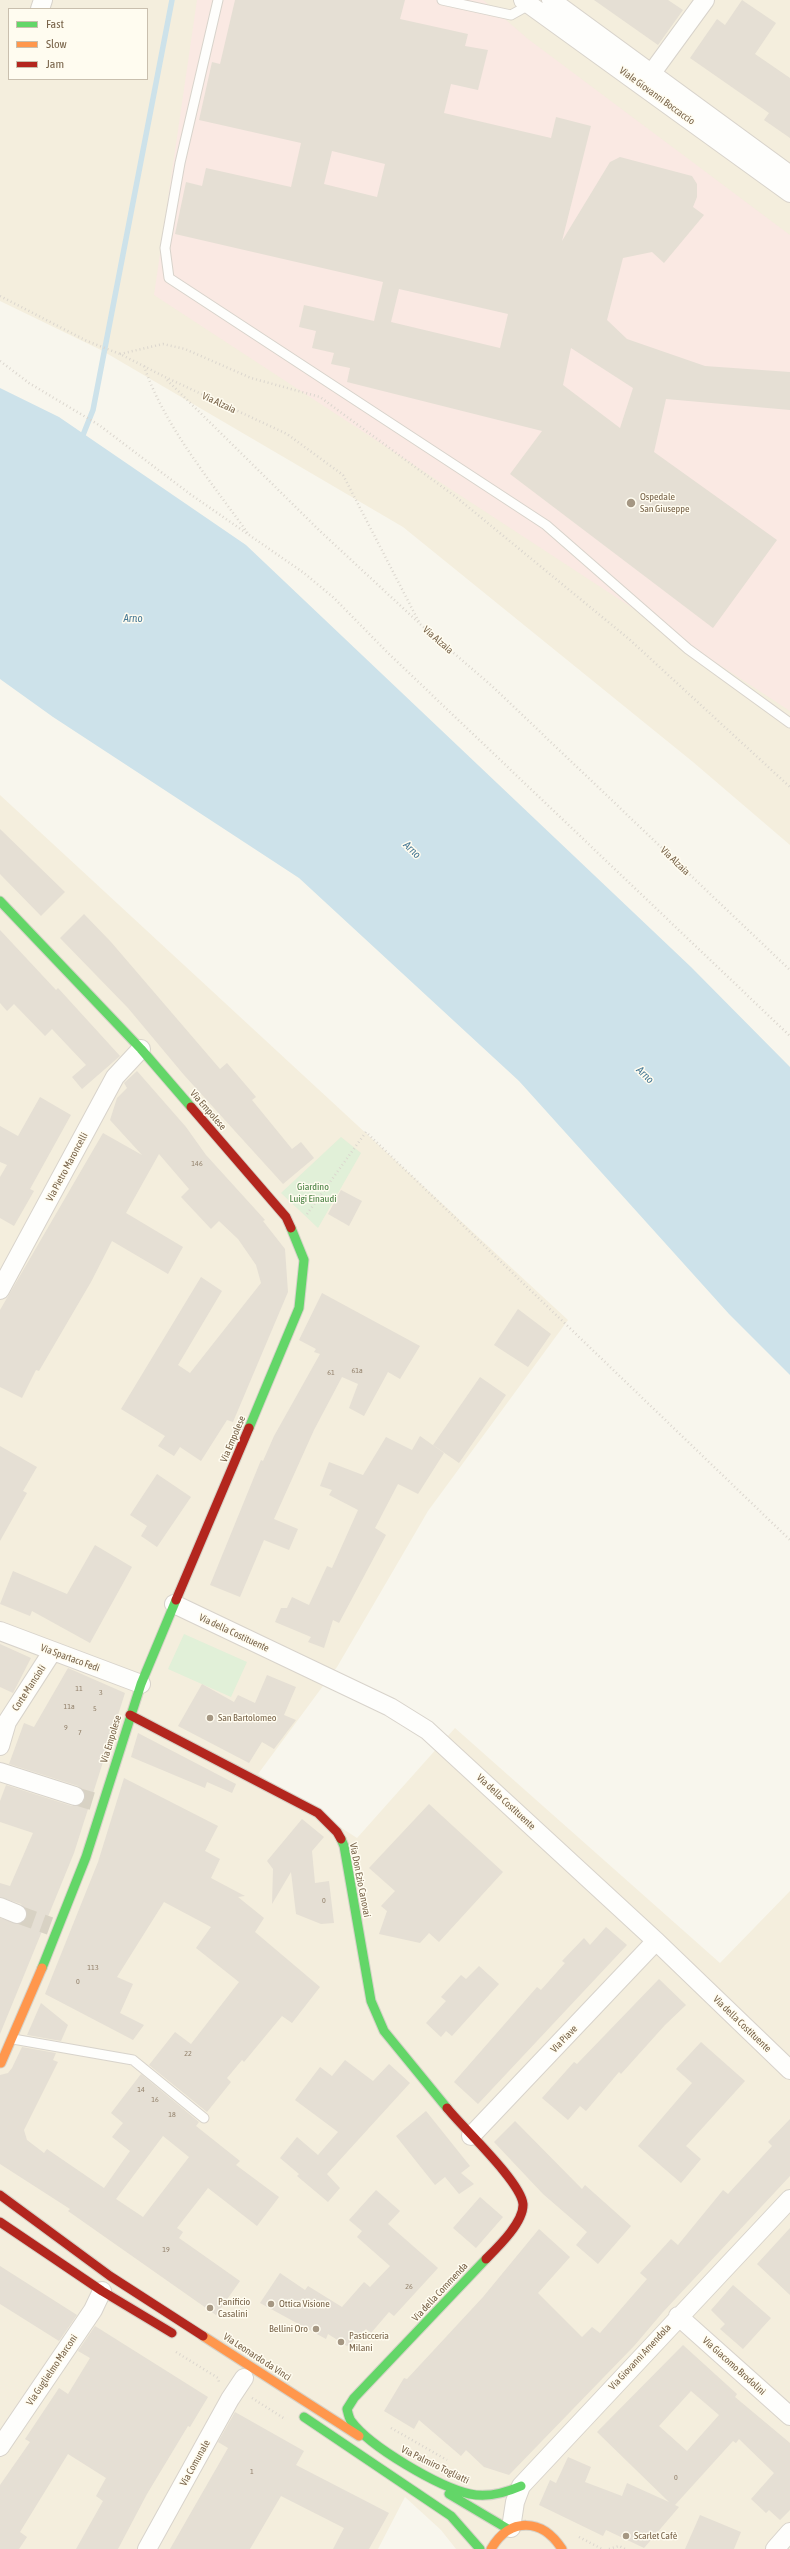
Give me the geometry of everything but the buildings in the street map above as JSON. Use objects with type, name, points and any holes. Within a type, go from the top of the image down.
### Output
[{"type":"street","name":"Viale Giovanni Boccaccio","points":[[551,0],[790,175]]},
{"type":"street","points":[[651,74],[705,0]]},
{"type":"street","name":"Viale Giovanni Boccaccio","points":[[526,2],[790,193]]},
{"type":"street","name":"Via Empolese","points":[[0,901],[141,1049],[286,1217],[304,1260],[299,1308],[141,1684],[99,1803],[86,1858],[54,1927],[13,2039],[1,2063]]},
{"type":"street","name":"Via Pietro Maroncelli","points":[[2,1284],[115,1077],[141,1049]]},
{"type":"street","name":"Via della Costituente","points":[[174,1604],[413,1719],[447,1747],[656,1941],[790,2070]]},
{"type":"street","name":"Via Spartaco Fedi","points":[[0,1631],[52,1652],[141,1684]]},
{"type":"street","name":"Corte Mancioli","points":[[0,1746],[7,1722],[52,1652]]},
{"type":"street","name":"Via Don Ezio Canovai","points":[[130,1714],[318,1813],[337,1832],[344,1846],[374,2007],[384,2031],[471,2136]]},
{"type":"street","points":[[0,1772],[75,1796]]},
{"type":"street","points":[[0,1907],[17,1914]]},
{"type":"street","name":"Via Piave","points":[[471,2136],[656,1941]]},
{"type":"street","name":"Via della Commenda","points":[[386,2453],[350,2420],[347,2409],[354,2398],[517,2224],[523,2204],[514,2183],[471,2136]]},
{"type":"street","name":"Via Leonardo da Vinci","points":[[0,2195],[110,2276],[386,2453],[510,2528]]},
{"type":"street","name":"Via Giovanni Amendola","points":[[510,2528],[515,2502],[521,2486],[678,2316],[790,2199]]},
{"type":"street","points":[[0,2222],[102,2291],[181,2339]]},
{"type":"street","name":"Via Guglielmo Marconi","points":[[0,2447],[93,2310],[102,2291]]},
{"type":"street","name":"Via Giacomo Brodolini","points":[[678,2316],[790,2416]]},
{"type":"street","name":"Via Comunale","points":[[147,2549],[230,2398],[244,2378]]},
{"type":"street","points":[[295,2412],[451,2516],[480,2549]]},
{"type":"street","name":"Via Palmiro Togliatti","points":[[386,2453],[439,2481],[470,2494],[504,2493],[521,2486]]},
{"type":"street","points":[[491,2549],[500,2536],[510,2528],[531,2525],[540,2527],[549,2532],[562,2548]]},
{"type":"street","points":[[775,2549],[790,2532]]},
{"type":"lane","points":[[218,0],[178,171],[165,248],[169,278],[546,525],[688,648],[790,723]]},
{"type":"lane","points":[[442,0],[511,15],[526,2]]},
{"type":"lane","points":[[13,2039],[133,2060],[204,2118]]},
{"type":"path","name":"Via Alzaia","points":[[0,296],[87,341],[120,354],[165,377],[287,434],[343,475],[420,624],[492,686],[790,970]]},
{"type":"path","points":[[120,354],[163,344],[185,349],[251,378],[320,397],[456,498],[623,634],[790,787]]},
{"type":"path","points":[[0,361],[29,384],[94,422],[250,537],[304,573],[334,598],[388,653],[790,1036]]},
{"type":"path","points":[[144,366],[156,394],[184,442],[250,537]]},
{"type":"path","points":[[165,377],[321,532],[420,624]]},
{"type":"path","points":[[293,1234],[366,1132],[790,1540]]},
{"type":"path","points":[[388,2426],[449,2461]]},
{"type":"path","points":[[575,2534],[602,2549]]},
{"type":"path","points":[[609,2549],[619,2546],[625,2549]]},
{"type":"shaded area","name":"Ospedale San Giuseppe","points":[[0,0],[790,0],[790,845],[693,762],[403,527],[101,350],[0,301]]},
{"type":"shaded area","name":"Ospedale San Giuseppe","points":[[197,0],[483,0],[528,39],[790,235],[790,711],[154,295]]},
{"type":"shaded area","points":[[0,795],[568,1320],[428,1511],[337,1667],[258,1774],[357,1838],[455,1728],[720,1963],[790,1891],[790,2549],[456,2549],[441,2530],[405,2497],[378,2549],[0,2549]]},
{"type":"green space","name":"Giardino Luigi Einaudi","points":[[341,1137],[361,1153],[318,1228],[281,1193]]},
{"type":"green space","points":[[184,1634],[247,1662],[231,1697],[168,1669]]},
{"type":"water","name":"Arno","points":[[0,388],[59,417],[246,545],[691,967],[790,1067],[790,1375],[729,1314],[519,1081],[299,878],[53,717],[0,679]]},
{"type":"waterway","points":[[81,440],[93,410],[172,0]]},
{"type":"tunnel","points":[[75,1796],[95,1802]]},
{"type":"tunnel","points":[[17,1914],[50,1926]]},
{"type":"traffic: fast","points":[[0,901],[141,1049],[191,1107]]},
{"type":"traffic: fast","points":[[249,1428],[299,1308],[304,1260],[291,1228]]},
{"type":"traffic: fast","points":[[42,1968],[86,1857],[141,1684],[176,1600]]},
{"type":"traffic: fast","points":[[341,1839],[344,1846],[371,2001],[384,2031],[447,2108]]},
{"type":"traffic: fast","points":[[486,2259],[354,2398],[347,2409],[351,2421],[373,2442],[406,2465],[441,2483],[457,2490],[477,2495],[503,2493],[521,2486]]},
{"type":"traffic: fast","points":[[304,2417],[451,2516],[480,2549]]},
{"type":"traffic: fast","points":[[449,2494],[508,2529]]},
{"type":"traffic: slow","points":[[1,2063],[42,1968]]},
{"type":"traffic: slow","points":[[203,2336],[359,2436]]},
{"type":"traffic: slow","points":[[491,2549],[507,2531],[526,2525],[545,2531],[562,2549]]},
{"type":"traffic: jam","points":[[191,1107],[286,1217],[291,1228]]},
{"type":"traffic: jam","points":[[176,1600],[249,1428]]},
{"type":"traffic: jam","points":[[130,1715],[318,1813],[337,1832],[341,1839]]},
{"type":"traffic: jam","points":[[447,2108],[502,2169],[520,2194],[523,2204],[522,2211],[515,2226],[486,2259]]},
{"type":"traffic: jam","points":[[0,2195],[110,2276],[203,2336]]},
{"type":"traffic: jam","points":[[0,2222],[102,2291],[172,2333]]},
{"type":"place","name":"Ospedale San Giuseppe","points":[[631,503]]},
{"type":"place","name":"San Bartolomeo","points":[[210,1718]]},
{"type":"place","name":"Ottica Visione","points":[[271,2304]]},
{"type":"place","name":"Panificio Casalini","points":[[210,2308]]},
{"type":"place","name":"Bellini Oro","points":[[316,2329]]},
{"type":"place","name":"Pasticceria Milani","points":[[341,2342]]},
{"type":"place","name":"Scarlet Cafè","points":[[626,2536]]}]
